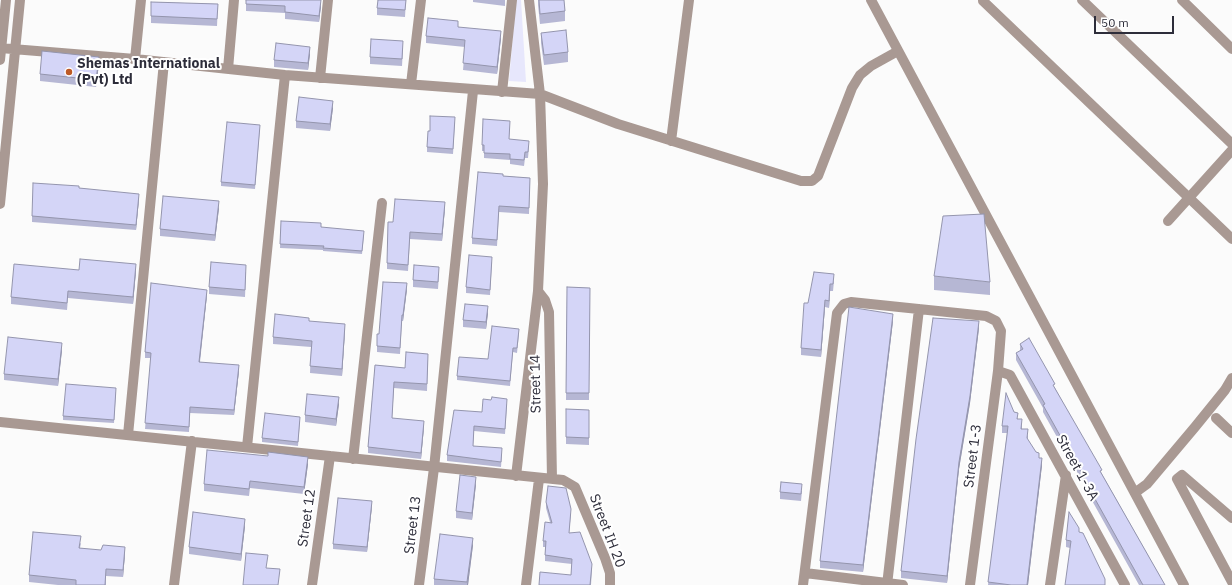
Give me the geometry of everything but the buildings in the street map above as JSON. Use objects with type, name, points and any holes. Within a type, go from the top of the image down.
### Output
[{"type":"street","points":[[0,60],[6,0]]},
{"type":"street","points":[[0,204],[20,0]]},
{"type":"street","points":[[135,59],[141,0]]},
{"type":"street","points":[[228,68],[234,0]]},
{"type":"street","points":[[320,78],[328,0]]},
{"type":"street","points":[[412,84],[421,0]]},
{"type":"street","points":[[502,92],[512,0]]},
{"type":"street","points":[[516,476],[538,291],[543,184],[540,94],[529,0]]},
{"type":"street","points":[[671,141],[690,0]]},
{"type":"street","points":[[871,0],[1136,492],[1184,585]]},
{"type":"street","points":[[984,0],[983,1],[1232,239]]},
{"type":"street","points":[[1082,0],[1232,144]]},
{"type":"street","points":[[1182,0],[1232,49]]},
{"type":"street","points":[[1,48],[135,59],[320,78],[412,84],[473,91],[540,94],[618,124],[802,181],[812,181],[818,176],[852,88],[860,75],[871,66],[898,51]]},
{"type":"street","points":[[128,435],[164,62]]},
{"type":"street","points":[[247,447],[285,75]]},
{"type":"street","name":"Street 13","points":[[419,585],[434,468],[473,91]]},
{"type":"street","points":[[1168,221],[1232,150]]},
{"type":"street","points":[[353,458],[382,203]]},
{"type":"street","name":"Street 14","points":[[538,291],[545,300],[549,312],[552,479]]},
{"type":"street","points":[[803,585],[837,313],[844,304],[852,302],[919,308],[887,584]]},
{"type":"street","name":"Street 1-3","points":[[919,308],[986,316],[996,321],[1001,331],[998,371],[970,585]]},
{"type":"street","name":"Street 1-3A","points":[[998,371],[1010,375],[1125,585]]},
{"type":"street","points":[[1136,492],[1147,484],[1162,467],[1215,402],[1232,378]]},
{"type":"street","points":[[1216,418],[1232,433]]},
{"type":"street","points":[[0,422],[353,458],[539,479],[552,479]]},
{"type":"street","points":[[174,585],[192,441]]},
{"type":"street","name":"Street 12","points":[[312,585],[330,456]]},
{"type":"street","points":[[1050,585],[1066,475]]},
{"type":"street","points":[[1232,518],[1182,475],[1177,479],[1232,582]]},
{"type":"street","points":[[526,585],[539,479]]},
{"type":"street","name":"Street IH 20","points":[[552,479],[563,480],[575,488],[605,558],[610,573],[610,585]]},
{"type":"street","points":[[805,573],[903,585]]},
{"type":"shaded area","points":[[516,0],[521,0],[526,82],[509,81]]},
{"type":"place","name":"Shemas International (Pvt) Ltd","points":[[69,72]]}]
